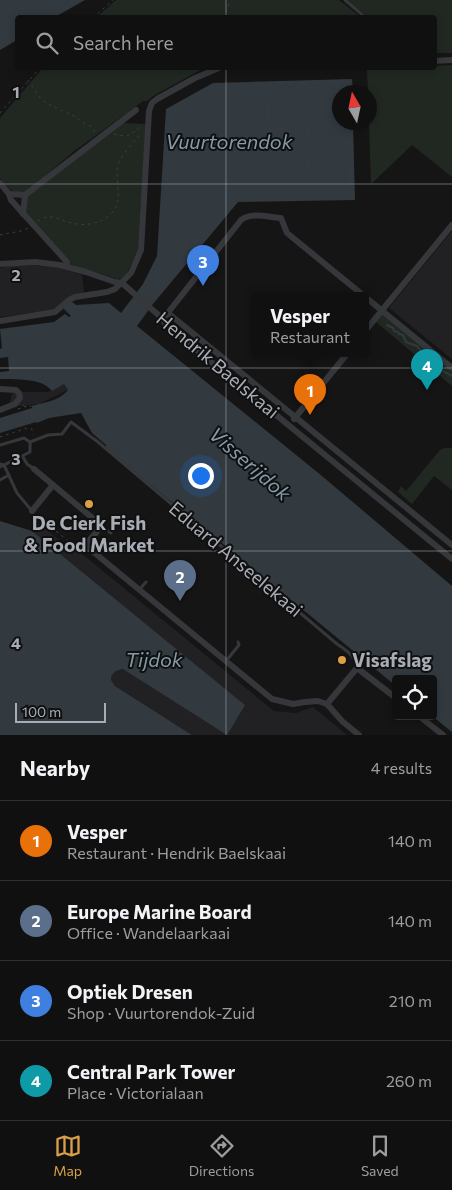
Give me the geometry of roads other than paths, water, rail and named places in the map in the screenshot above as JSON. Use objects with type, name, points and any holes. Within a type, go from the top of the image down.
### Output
[{"type":"street","points":[[437,61],[452,60]]},
{"type":"street","points":[[0,321],[55,312],[69,300],[76,297],[115,289],[131,273],[142,250],[147,132],[150,108],[157,100],[195,78],[214,70]]},
{"type":"street","points":[[9,194],[25,195],[136,110]]},
{"type":"street","points":[[0,183],[23,214],[68,262],[68,268]]},
{"type":"street","points":[[23,214],[25,195]]},
{"type":"street","points":[[163,320],[241,220],[247,216],[254,215],[280,218],[287,233],[360,292]]},
{"type":"street","points":[[369,327],[452,225]]},
{"type":"street","name":"Hendrik Baelskaai","points":[[0,264],[35,262],[68,268],[122,283],[163,320],[165,324],[452,559]]},
{"type":"street","points":[[369,299],[452,368]]},
{"type":"street","name":"Hendrik Baelskaai","points":[[168,313],[452,545]]},
{"type":"street","points":[[288,425],[345,357]]},
{"type":"street","points":[[0,389],[16,390],[20,398],[15,404],[0,410]]},
{"type":"street","points":[[34,469],[102,526],[85,545],[76,547]]},
{"type":"street","points":[[32,511],[53,485]]},
{"type":"street","points":[[85,545],[272,699],[293,704],[318,701],[327,704],[342,721],[359,735]]},
{"type":"street","points":[[327,704],[357,668]]},
{"type":"street","name":"Eduard Anseelekaai","points":[[357,668],[392,695]]},
{"type":"street","points":[[424,720],[443,735]]},
{"type":"lane","points":[[345,0],[362,15]]},
{"type":"lane","name":"Eduard Anseelekaai","points":[[30,442],[48,435],[62,434],[71,422],[351,654],[357,668]]},
{"type":"lane","points":[[0,445],[24,438],[30,442],[30,452],[1,466],[9,475],[17,493],[32,511]]},
{"type":"lane","points":[[23,457],[27,464],[34,469]]},
{"type":"lane","points":[[0,480],[9,475]]},
{"type":"lane","points":[[102,526],[111,533]]},
{"type":"lane","points":[[140,590],[146,582]]},
{"type":"lane","points":[[226,661],[239,645],[238,642]]},
{"type":"water","points":[[0,0],[85,0],[59,15],[15,15],[15,41],[0,50]]},
{"type":"water","points":[[352,79],[352,85],[332,85],[332,130],[353,130],[355,200],[238,202],[137,326],[322,476],[452,586],[452,732],[437,720],[437,675],[392,675],[392,683],[106,448],[106,445],[92,433],[81,413],[49,418],[0,433],[0,418],[60,397],[68,390],[64,384],[52,391],[35,381],[0,379],[0,372],[9,371],[8,357],[0,358],[0,349],[2,348],[0,329],[54,322],[65,314],[69,317],[71,316],[63,308],[71,301],[76,305],[109,303],[121,313],[143,284],[157,256],[166,109],[213,83]]},
{"type":"water","name":"Tijdok","points":[[0,521],[32,531],[245,705],[227,735],[123,669],[116,671],[112,675],[111,680],[115,686],[192,735],[0,735]]},
{"type":"waterway","points":[[387,325],[403,335],[406,342],[417,346],[426,353],[426,355],[436,361],[443,371],[452,376]]},
{"type":"place","name":"Optiek Dresen","points":[[203,286]]},
{"type":"place","name":"Central Park Tower","points":[[427,390]]},
{"type":"place","name":"Vesper","points":[[310,415]]},
{"type":"place","name":"De Cierk Fish & Food Market","points":[[89,504]]},
{"type":"place","name":"Europe Marine Board","points":[[180,601]]},
{"type":"place","name":"Visafslag","points":[[342,660]]},
{"type":"water label","name":"Vuurtorendok","points":[[229,142]]},
{"type":"water label","name":"Visserijdok","points":[[250,464]]}]
